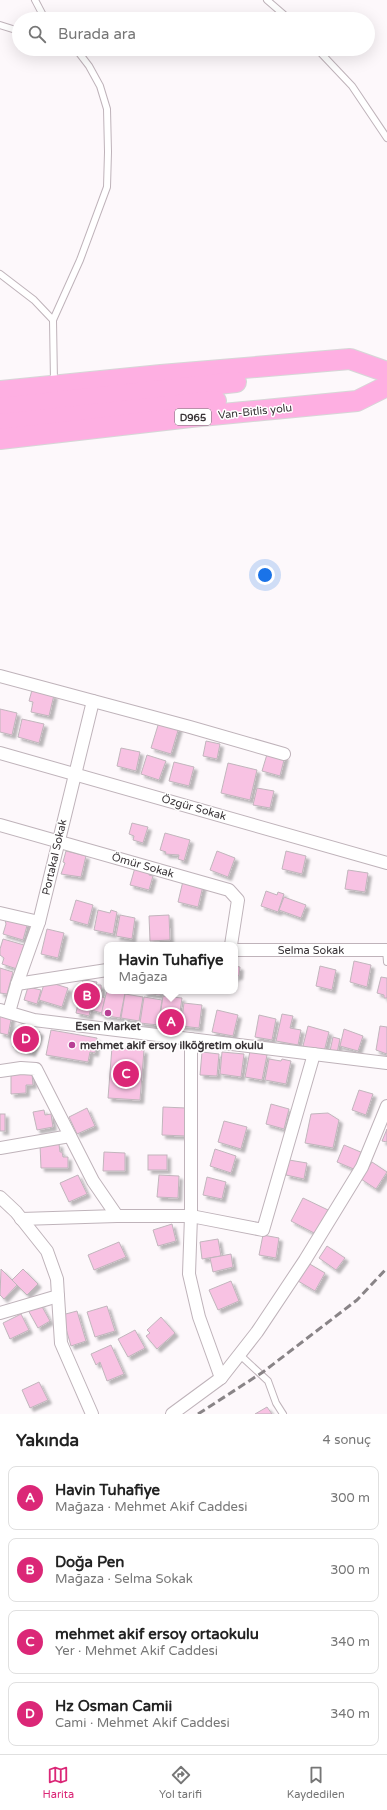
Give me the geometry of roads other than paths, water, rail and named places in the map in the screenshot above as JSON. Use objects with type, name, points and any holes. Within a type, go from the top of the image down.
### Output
[{"type":"highway","points":[[0,390],[350,359],[385,379]]},
{"type":"highway","points":[[0,408],[225,383],[385,379]]},
{"type":"highway","points":[[0,424],[174,405],[385,379]]},
{"type":"highway","name":"Van-Bitlis yolu","points":[[0,439],[357,401],[385,379]]},
{"type":"street","points":[[0,676],[190,726],[284,754]]},
{"type":"street","name":"Portakal Sokak","points":[[5,1011],[38,922],[93,700]]},
{"type":"street","name":"Özgür Sokak","points":[[0,752],[387,863]]},
{"type":"street","name":"Ömür Sokak","points":[[0,824],[229,890],[238,900],[231,942]]},
{"type":"street","points":[[0,913],[38,922]]},
{"type":"street","name":"Selma Sokak","points":[[238,950],[387,954]]},
{"type":"street","points":[[16,984],[104,970]]},
{"type":"street","points":[[5,1011],[34,1020],[387,1063]]},
{"type":"street","points":[[191,1039],[191,1216],[189,1274],[199,1318],[221,1378]]},
{"type":"street","points":[[21,1219],[117,1216],[191,1216],[263,1230],[314,1054]]},
{"type":"street","points":[[0,1071],[21,1068],[36,1069],[46,1085],[52,1102],[93,1180],[117,1216]]},
{"type":"street","points":[[172,1414],[221,1378],[240,1355],[305,1260],[362,1167],[387,1106]]},
{"type":"street","points":[[0,1148],[70,1136]]},
{"type":"street","points":[[0,1197],[21,1219],[47,1251],[57,1279],[61,1343],[92,1414]]},
{"type":"street","points":[[0,1313],[58,1296]]},
{"type":"lane","points":[[35,0],[41,12]]},
{"type":"lane","points":[[267,0],[281,12]]},
{"type":"lane","points":[[0,25],[12,29]]},
{"type":"lane","points":[[54,386],[53,320],[80,260],[107,187],[107,109],[100,86],[82,56]]},
{"type":"lane","points":[[324,56],[352,86],[387,138]]},
{"type":"lane","points":[[0,274],[34,300],[53,320]]},
{"type":"lane","points":[[240,1355],[268,1381],[276,1403],[283,1414]]},
{"type":"railway","points":[[198,1414],[263,1372],[357,1300],[387,1268]]},
{"type":"place","name":"Doğa Pen","points":[[87,996]]},
{"type":"place","name":"Esen Market","points":[[108,1013]]},
{"type":"place","name":"Havin Tuhafiye","points":[[171,1022]]},
{"type":"place","name":"Hz Osman Camii","points":[[26,1039]]},
{"type":"place","name":"mehmet akif ersoy ilköğretim okulu","points":[[72,1045]]},
{"type":"place","name":"mehmet akif ersoy ortaokulu","points":[[126,1074]]}]
